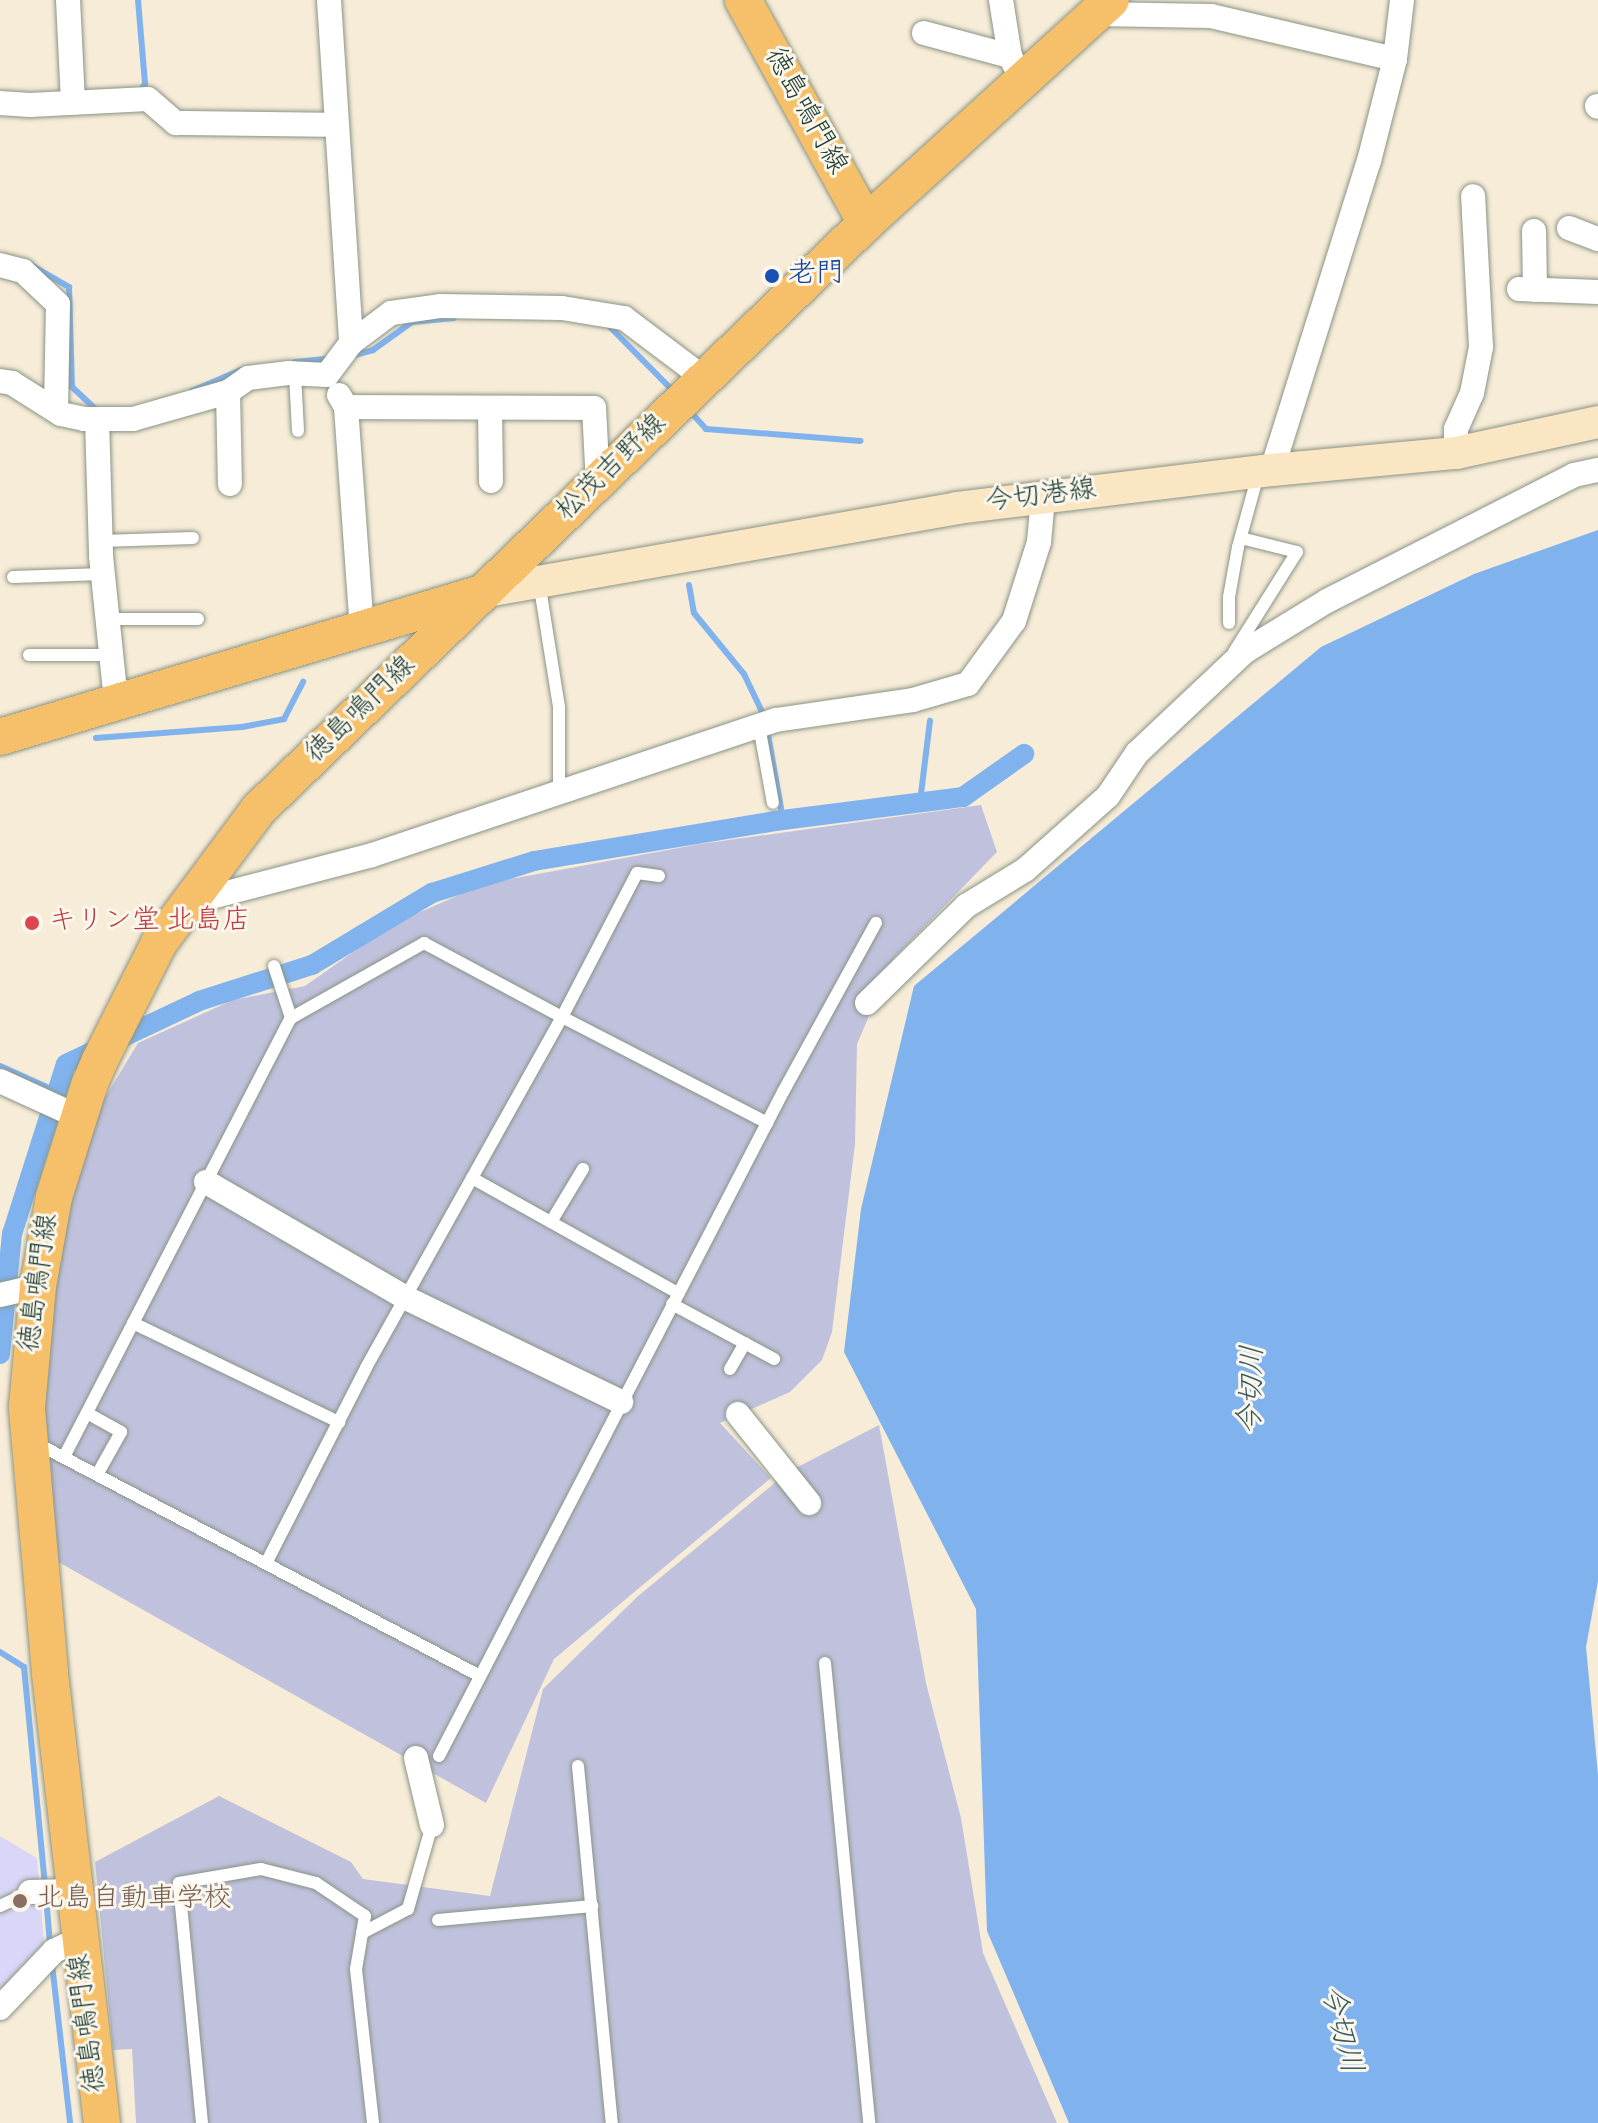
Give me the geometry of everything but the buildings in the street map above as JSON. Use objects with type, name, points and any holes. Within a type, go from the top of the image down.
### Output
[{"type":"main road","name":"徳島鳴門線","points":[[743,0],[866,223]]},
{"type":"main road","name":"松茂吉野線","points":[[0,737],[487,591],[866,223],[1016,68],[1103,7]]},
{"type":"main road","name":"今切港線","points":[[487,591],[957,508],[1265,471],[1456,453],[1598,422]]},
{"type":"main road","name":"徳島鳴門線","points":[[102,2123],[50,1672],[27,1407],[38,1286],[54,1197],[100,1060],[159,943],[258,810],[487,591]]},
{"type":"street","points":[[68,0],[73,103]]},
{"type":"street","points":[[329,0],[351,343]]},
{"type":"street","points":[[1001,0],[1016,68]]},
{"type":"street","points":[[1265,471],[1369,161],[1395,59],[1402,0]]},
{"type":"street","points":[[1103,7],[1211,16],[1395,59]]},
{"type":"street","points":[[924,33],[1016,68]]},
{"type":"street","points":[[0,103],[148,99],[176,123],[335,125]]},
{"type":"street","points":[[1456,453],[1456,429],[1472,393],[1481,347],[1473,196]]},
{"type":"street","points":[[1569,228],[1598,239]]},
{"type":"street","points":[[1534,231],[1527,289],[1598,292]]},
{"type":"street","points":[[0,265],[23,271],[58,304],[56,410]]},
{"type":"street","points":[[327,375],[351,343],[391,313],[440,306],[562,308],[624,318],[705,379]]},
{"type":"street","points":[[0,381],[12,383],[56,410],[97,419],[133,419],[228,392],[248,378],[327,375]]},
{"type":"street","points":[[327,375],[346,407],[362,629]]},
{"type":"street","points":[[228,392],[230,484]]},
{"type":"street","points":[[346,407],[594,408],[598,484]]},
{"type":"street","points":[[490,409],[491,481]]},
{"type":"street","points":[[97,419],[103,574],[116,702]]},
{"type":"street","points":[[867,1003],[966,906],[1025,870],[1108,796],[1137,753],[1244,652],[1327,601],[1574,475],[1598,470]]},
{"type":"street","points":[[188,903],[372,855],[759,726],[913,700],[968,684],[1014,621],[1039,542],[1043,498]]},
{"type":"street","points":[[0,1081],[79,1117]]},
{"type":"street","points":[[206,1182],[406,1298],[621,1402]]},
{"type":"street","points":[[0,1295],[38,1286]]},
{"type":"street","points":[[738,1414],[809,1503]]},
{"type":"street","points":[[428,1757],[432,1825]]},
{"type":"street","points":[[30,1892],[74,1891]]},
{"type":"street","points":[[0,2008],[54,1951],[80,1939]]},
{"type":"lane","points":[[295,375],[298,431]]},
{"type":"lane","points":[[1229,623],[1229,597],[1241,538],[1265,471]]},
{"type":"lane","points":[[101,541],[193,538]]},
{"type":"lane","points":[[1219,676],[1303,552],[1241,538]]},
{"type":"lane","points":[[13,577],[103,574]]},
{"type":"lane","points":[[539,582],[559,707],[559,791]]},
{"type":"lane","points":[[108,619],[198,619]]},
{"type":"lane","points":[[29,655],[111,655]]},
{"type":"lane","points":[[759,726],[773,803]]},
{"type":"lane","points":[[266,1563],[339,1422],[562,1017],[637,873],[659,876]]},
{"type":"lane","points":[[428,1757],[480,1676],[767,1123],[876,923]]},
{"type":"lane","points":[[64,1457],[291,1018],[424,943],[767,1123]]},
{"type":"lane","points":[[274,966],[291,1018]]},
{"type":"lane","points":[[551,1222],[583,1169]]},
{"type":"lane","points":[[472,1178],[551,1222],[774,1359]]},
{"type":"lane","points":[[133,1323],[339,1422]]},
{"type":"lane","points":[[730,1369],[745,1343]]},
{"type":"lane","points":[[87,1413],[121,1432],[97,1475]]},
{"type":"lane","points":[[30,1440],[480,1676]]},
{"type":"lane","points":[[825,1663],[869,2123]]},
{"type":"lane","points":[[578,1766],[612,2123]]},
{"type":"lane","points":[[362,1933],[408,1909],[432,1825]]},
{"type":"lane","points":[[202,2123],[179,1883],[261,1869],[316,1883],[365,1916],[356,1969],[373,2123]]},
{"type":"lane","points":[[0,1906],[30,1892]]},
{"type":"lane","points":[[438,1920],[592,1906]]},
{"type":"shaded area","points":[[981,805],[997,852],[894,958],[857,1044],[855,1144],[832,1332],[822,1360],[790,1392],[720,1423],[771,1478],[554,1659],[486,1803],[53,1559],[42,1378],[65,1211],[89,1124],[138,1043],[233,1000],[305,986],[393,924],[484,884],[700,844]]},
{"type":"shaded area","points":[[879,1425],[926,1683],[961,1818],[983,1953],[1057,2123],[136,2123],[132,2049],[113,2050],[95,1862],[219,1796],[351,1862],[363,1879],[490,1896],[543,1689],[637,1597],[788,1472]]},
{"type":"shaded area","name":"北島自動車学校","points":[[0,1836],[37,1858],[44,1943],[0,1990]]},
{"type":"water","name":"今切川","points":[[1598,530],[1598,1581],[1586,1647],[1598,1775],[1598,2123],[1069,2123],[987,1931],[976,1609],[844,1352],[861,1209],[914,986],[1321,647],[1474,574]]},
{"type":"waterway","points":[[138,0],[145,84],[140,91]]},
{"type":"waterway","points":[[26,262],[69,287],[72,387],[97,410]]},
{"type":"waterway","points":[[351,356],[373,350],[412,322],[454,318]]},
{"type":"waterway","points":[[608,325],[673,391]]},
{"type":"waterway","points":[[295,362],[332,358]]},
{"type":"waterway","points":[[192,391],[241,370]]},
{"type":"waterway","points":[[688,409],[706,429],[861,441]]},
{"type":"waterway","points":[[689,585],[694,613],[744,674],[765,718]]},
{"type":"waterway","points":[[96,738],[242,727],[284,719],[303,682]]},
{"type":"waterway","points":[[920,802],[930,721]]},
{"type":"waterway","points":[[767,729],[783,820]]},
{"type":"waterway","points":[[0,1354],[12,1234],[66,1064],[199,1001],[312,965],[432,893],[534,861],[775,821],[963,797],[1024,754]]},
{"type":"waterway","points":[[0,1066],[58,1092]]},
{"type":"waterway","points":[[0,1652],[24,1667],[45,1885]]},
{"type":"waterway","points":[[46,1896],[50,1945]]},
{"type":"waterway","points":[[52,1964],[70,2123]]},
{"type":"place","name":"老門","points":[[772,276]]},
{"type":"place","name":"キリン堂 北島店","points":[[32,923]]},
{"type":"place","name":"北島自動車学校","points":[[20,1901]]}]
